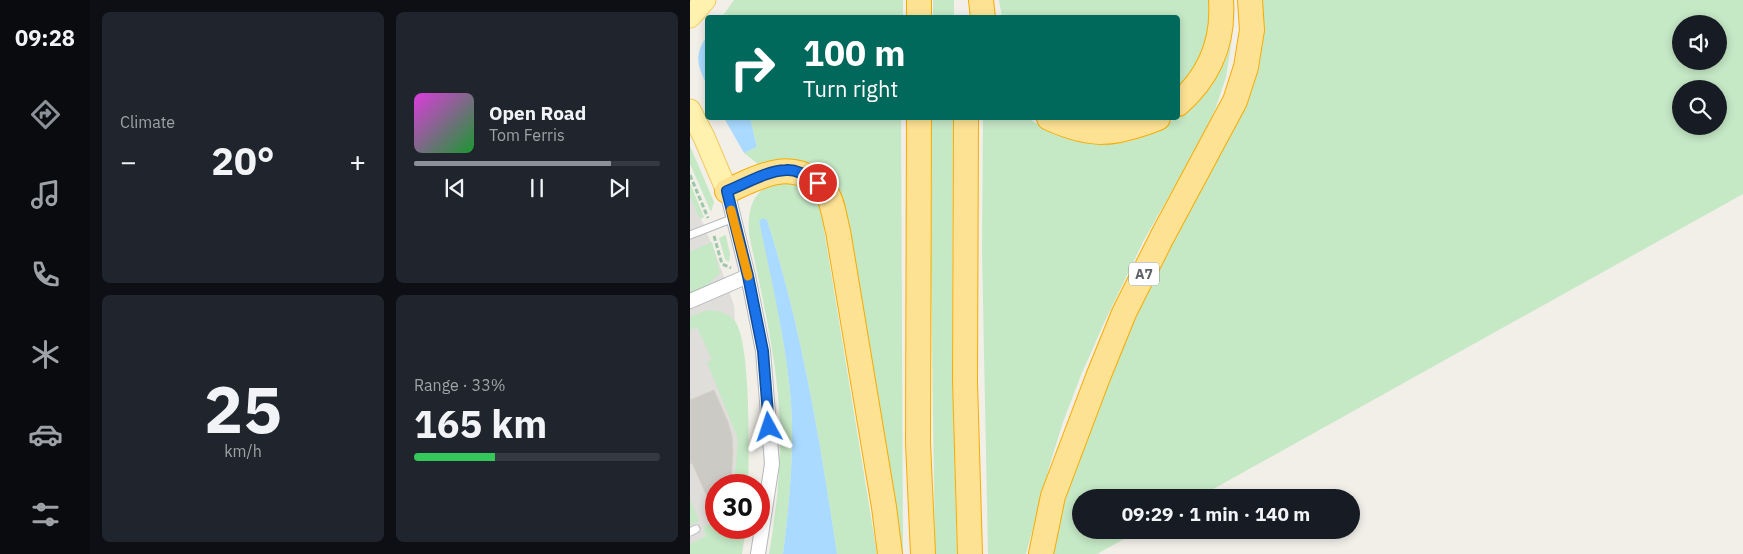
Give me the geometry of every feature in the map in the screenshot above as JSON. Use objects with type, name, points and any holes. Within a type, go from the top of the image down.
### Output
[{"type":"highway","points":[[919,0],[919,15]]},
{"type":"highway","points":[[967,0],[967,15]]},
{"type":"highway","points":[[981,0],[983,15]]},
{"type":"highway","points":[[1180,102],[1197,85],[1218,47],[1222,13],[1221,0]]},
{"type":"highway","name":"A7","points":[[1041,554],[1053,496],[1124,313],[1235,101],[1246,67],[1252,30],[1250,0]]},
{"type":"highway","points":[[919,120],[918,443],[922,554]]},
{"type":"highway","points":[[966,120],[965,381],[970,554]]},
{"type":"highway","points":[[1053,120],[1079,130],[1099,133],[1127,129],[1152,120]]},
{"type":"highway","points":[[727,191],[770,174],[786,170],[796,171],[807,176],[818,183],[828,194],[838,231],[884,507],[890,554]]},
{"type":"main road","points":[[690,17],[705,0]]},
{"type":"main road","points":[[690,110],[704,137],[727,191]]},
{"type":"street","points":[[727,191],[748,276],[763,351],[772,464],[758,554]]},
{"type":"street","points":[[690,301],[748,276]]},
{"type":"lane","points":[[690,235],[734,218]]},
{"type":"shaded area","points":[[690,193],[715,252],[734,305],[743,474],[705,474],[705,539],[718,539],[690,554]]},
{"type":"green space","points":[[734,0],[903,0],[903,15],[723,15]]},
{"type":"green space","points":[[933,0],[954,0],[954,15],[933,15]]},
{"type":"green space","points":[[999,0],[1211,0],[1208,35],[1200,59],[1180,85],[1180,15],[1002,15]]},
{"type":"green space","points":[[1261,0],[1743,0],[1743,194],[1213,489],[1072,489],[1072,539],[1124,539],[1097,554],[1051,554],[1069,485],[1093,415],[1150,284],[1225,143]]},
{"type":"green space","points":[[1232,39],[1226,77],[1215,110],[1194,152],[1144,240],[1081,375],[1063,422],[1050,464],[1026,554],[988,554],[982,250],[983,120],[1031,120],[1071,139],[1098,143],[1131,141],[1145,136],[1172,120],[1180,120],[1180,115],[1210,86],[1220,71]]},
{"type":"green space","points":[[750,120],[901,120],[903,554],[899,554],[834,183],[815,163],[775,160],[758,164],[744,153],[757,147]]},
{"type":"green space","points":[[932,120],[953,120],[952,369],[957,554],[935,554],[931,266]]},
{"type":"green space","points":[[690,146],[714,202],[711,212],[690,164]]},
{"type":"green space","points":[[782,181],[802,187],[810,193],[821,211],[877,554],[837,554],[809,386],[790,302],[767,220],[759,221],[783,342],[789,382],[792,425],[790,490],[783,554],[769,554],[779,475],[778,395],[766,314],[749,234],[749,222],[750,210],[758,193],[767,186]]},
{"type":"green space","points":[[690,183],[704,217],[700,219],[690,196]]},
{"type":"green space","points":[[725,235],[730,254],[729,262],[725,259],[719,238]]},
{"type":"green space","points":[[712,242],[720,273],[706,287],[690,293],[690,252]]},
{"type":"green space","points":[[708,310],[726,314],[735,321],[740,333],[744,352],[748,400],[748,474],[735,474],[738,440],[707,362],[712,360],[697,327],[690,330],[690,317]]},
{"type":"green space","points":[[690,499],[699,521],[690,525]]},
{"type":"green space","points":[[705,536],[705,539],[744,539],[742,554],[690,554],[690,544]]},
{"type":"water","points":[[705,40],[705,81],[698,60]]},
{"type":"water","points":[[725,120],[750,120],[757,147],[744,153]]},
{"type":"water","points":[[763,218],[767,220],[800,344],[817,427],[837,554],[783,554],[791,468],[791,403],[776,301],[759,221]]},
{"type":"building","points":[[714,390],[732,436],[732,474],[705,474],[705,492],[692,463],[690,464],[690,400]]},
{"type":"slow traffic","points":[[731,210],[748,276]]},
{"type":"route","points":[[769,427],[763,351],[748,276],[727,191],[770,174],[786,170],[796,171],[818,183]]}]
